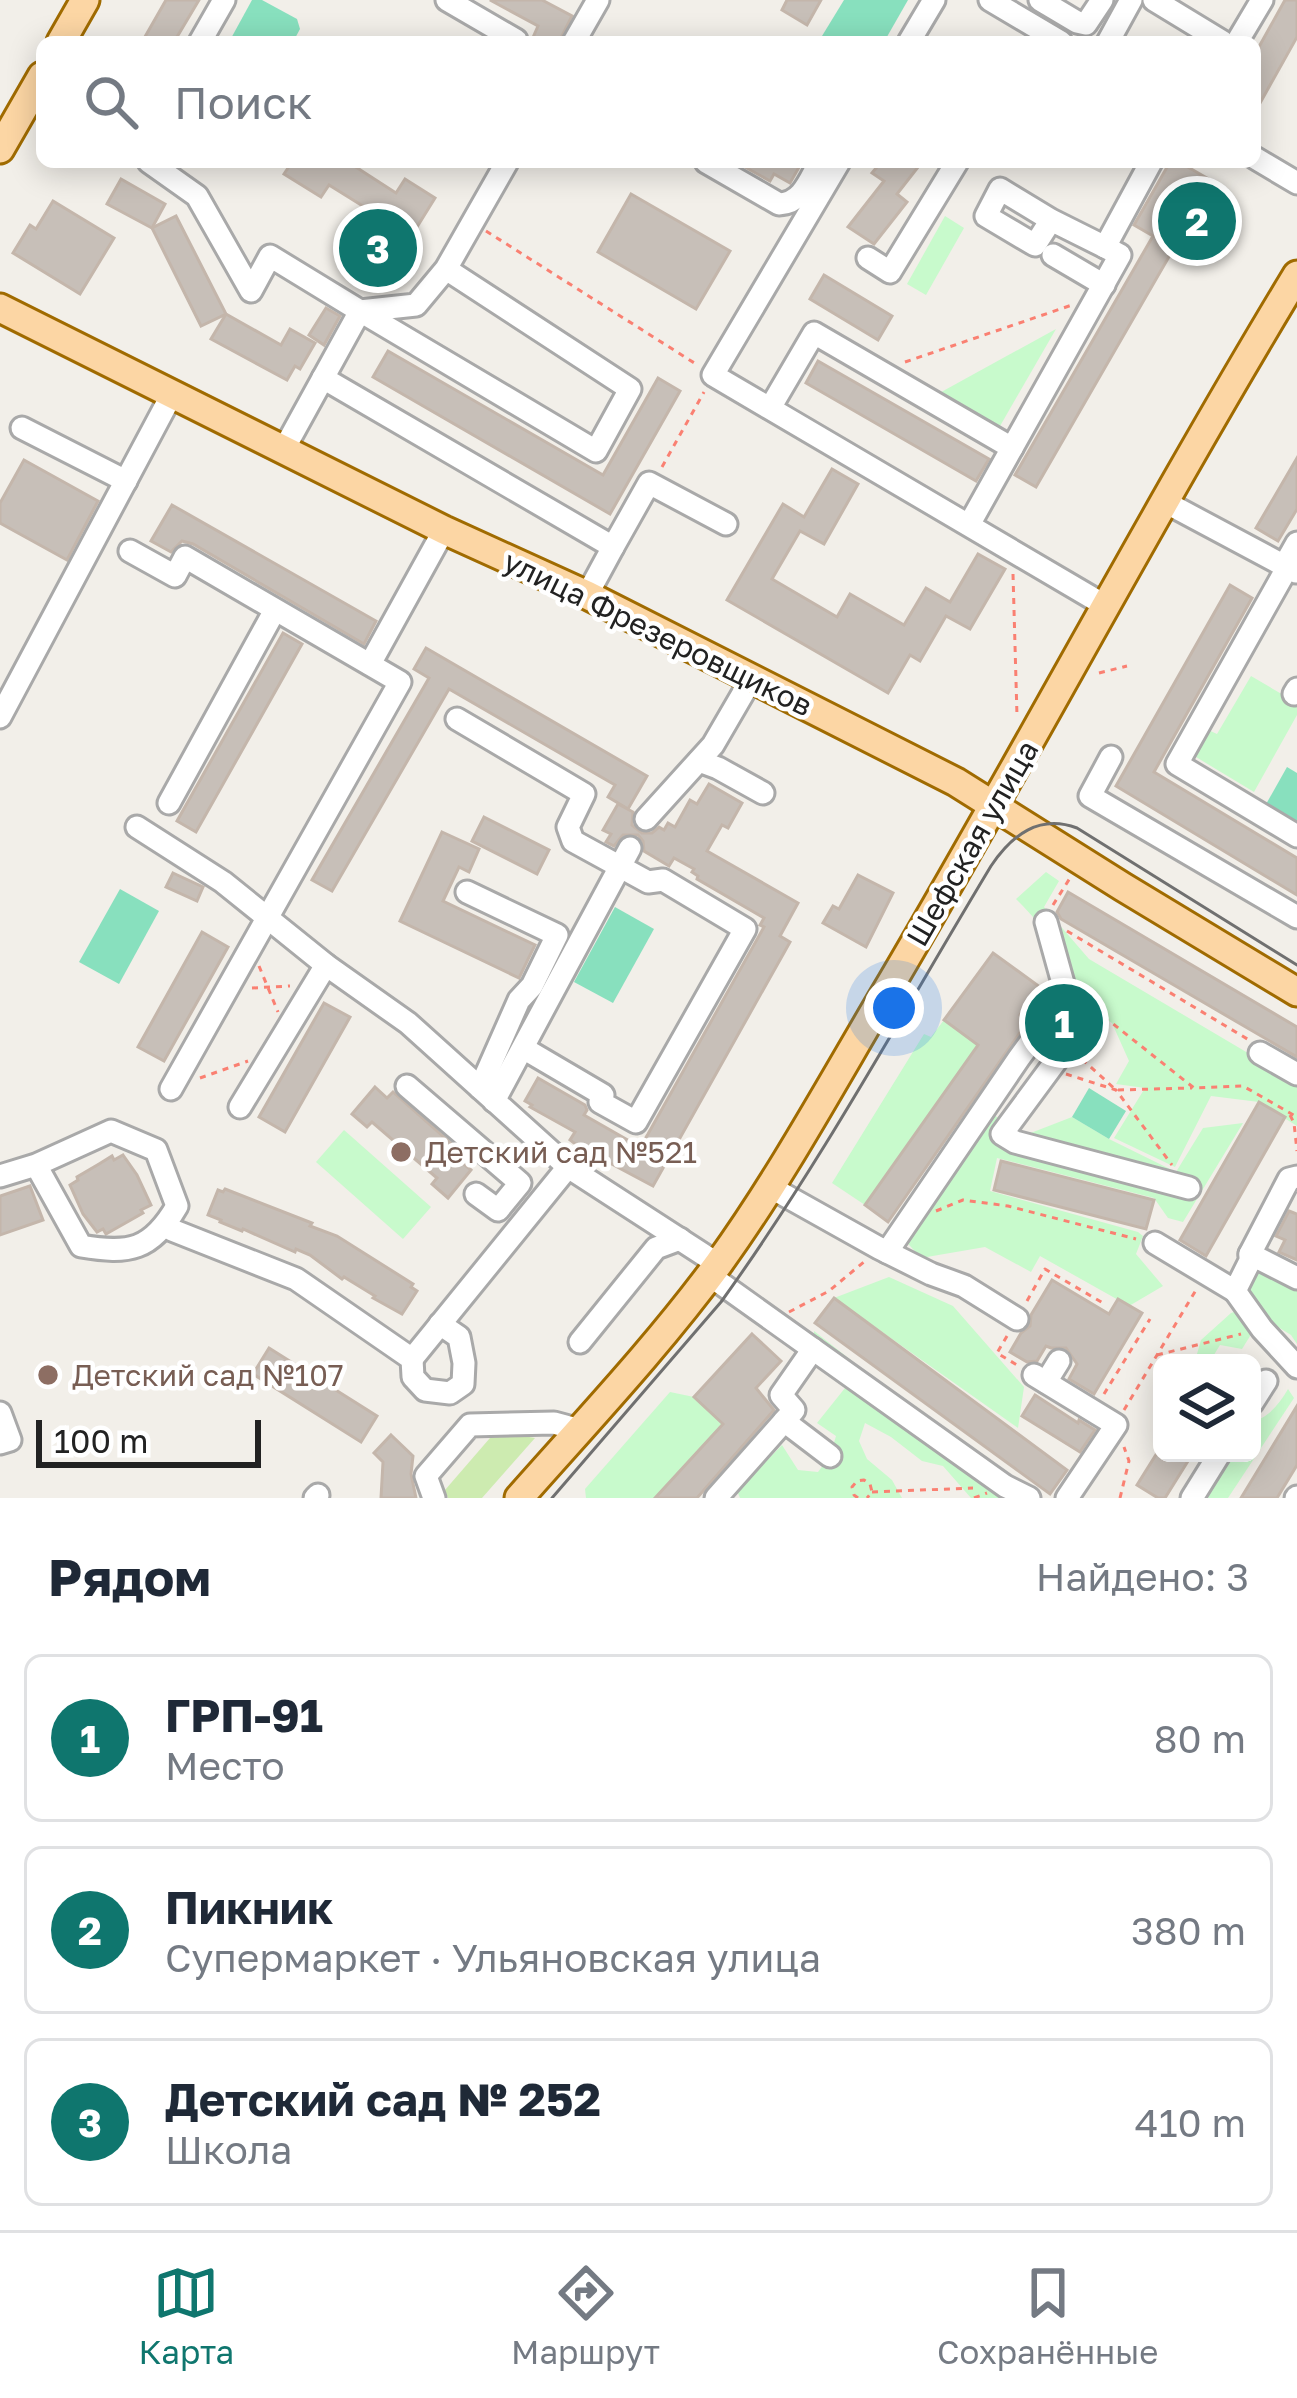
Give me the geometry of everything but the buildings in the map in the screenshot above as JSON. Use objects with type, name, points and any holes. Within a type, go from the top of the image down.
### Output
[{"type":"main road","points":[[65,36],[86,0]]},
{"type":"main road","points":[[0,149],[36,86]]},
{"type":"main road","name":"Шефская улица","points":[[519,1498],[663,1334],[770,1187],[995,806],[1297,275]]},
{"type":"main road","name":"улица Фрезеровщиков","points":[[0,308],[444,530],[587,595],[956,782],[1297,992]]},
{"type":"street","points":[[203,36],[224,0]]},
{"type":"street","points":[[447,0],[509,36]]},
{"type":"street","points":[[577,36],[598,0]]},
{"type":"street","points":[[913,36],[934,0]]},
{"type":"street","points":[[990,0],[1034,35]]},
{"type":"street","points":[[1040,0],[1086,24],[1102,0]]},
{"type":"street","points":[[1111,36],[1131,0]]},
{"type":"street","points":[[1154,0],[1213,36]]},
{"type":"street","points":[[1241,36],[1262,0]]},
{"type":"street","points":[[1261,162],[1297,183]]},
{"type":"street","points":[[157,168],[197,196],[251,291],[270,256],[596,451],[630,389],[446,269]]},
{"type":"street","points":[[360,311],[416,305],[446,269],[504,168]]},
{"type":"street","points":[[716,168],[779,204],[790,204],[825,168]]},
{"type":"street","points":[[826,168],[713,375],[1106,606]]},
{"type":"street","points":[[868,258],[890,272],[953,168]]},
{"type":"street","points":[[1106,247],[1140,168]]},
{"type":"street","points":[[970,523],[1120,255],[1051,220]]},
{"type":"street","points":[[1053,255],[1072,277],[1100,292]]},
{"type":"street","points":[[284,448],[360,311]]},
{"type":"street","points":[[770,408],[814,333],[1012,448]]},
{"type":"street","points":[[323,378],[613,547]]},
{"type":"street","points":[[0,717],[172,394]]},
{"type":"street","points":[[22,428],[126,481]]},
{"type":"street","points":[[587,595],[649,483],[725,524]]},
{"type":"street","points":[[1165,502],[1289,569]]},
{"type":"street","points":[[370,664],[444,530]]},
{"type":"street","points":[[1297,543],[1289,569],[1177,764],[1297,836]]},
{"type":"street","points":[[130,551],[175,576],[185,557],[400,682],[170,1089]]},
{"type":"street","points":[[169,802],[275,610]]},
{"type":"street","points":[[646,819],[713,746],[752,678]]},
{"type":"street","points":[[458,719],[584,794],[568,827],[573,841],[625,857],[648,882],[663,880],[746,929],[635,1122],[600,1102],[603,1095],[523,1048]]},
{"type":"street","points":[[1112,757],[1090,796],[1297,917]]},
{"type":"street","points":[[699,761],[763,793]]},
{"type":"street","points":[[136,827],[223,882],[408,1023],[568,1167],[680,1239],[771,1322],[1001,1492],[1029,1498]]},
{"type":"street","points":[[487,1094],[523,1048],[625,857]]},
{"type":"street","points":[[467,892],[557,934],[532,986],[519,1000],[487,1094]]},
{"type":"street","points":[[883,1250],[908,1222],[1066,994],[1052,923]]},
{"type":"street","points":[[240,1107],[326,965]]},
{"type":"street","points":[[1041,1028],[1067,1046],[1002,1134],[1016,1142],[1189,1188]]},
{"type":"street","points":[[1259,1049],[1297,1074]]},
{"type":"street","points":[[407,1086],[520,1183],[498,1210],[476,1194]]},
{"type":"street","points":[[0,1176],[111,1131],[156,1150],[177,1206],[166,1225],[145,1242],[119,1252],[82,1246],[35,1165]]},
{"type":"street","points":[[505,1171],[533,1138]]},
{"type":"street","points":[[440,1324],[459,1337],[464,1363],[463,1384],[450,1393],[425,1390],[412,1377],[412,1359],[440,1324],[568,1167]]},
{"type":"street","points":[[1235,1291],[1289,1179],[1297,1177]]},
{"type":"street","points":[[770,1187],[883,1250],[964,1286],[1017,1319]]},
{"type":"street","points":[[166,1225],[296,1279],[412,1359]]},
{"type":"street","points":[[580,1342],[656,1247],[680,1239]]},
{"type":"street","points":[[1155,1243],[1235,1291],[1297,1367]]},
{"type":"street","points":[[1250,1254],[1297,1277]]},
{"type":"street","points":[[716,1498],[794,1410],[781,1395],[812,1349]]},
{"type":"street","points":[[1059,1360],[1040,1379],[1116,1425],[1066,1498]]},
{"type":"street","points":[[1261,1389],[1266,1381]]},
{"type":"street","points":[[0,1413],[10,1440],[0,1443]]},
{"type":"street","points":[[784,1421],[830,1456]]},
{"type":"street","points":[[434,1498],[426,1476],[470,1425],[554,1423],[580,1430]]},
{"type":"street","points":[[1192,1498],[1214,1462]]},
{"type":"path","points":[[474,223],[713,375]]},
{"type":"path","points":[[878,370],[1100,292]]},
{"type":"path","points":[[1012,548],[1017,716]]},
{"type":"path","points":[[1099,673],[1127,666]]},
{"type":"path","points":[[1071,877],[1052,923],[1259,1049]]},
{"type":"path","points":[[251,946],[285,1031]]},
{"type":"path","points":[[226,989],[313,986]]},
{"type":"path","points":[[1066,994],[1112,1023],[1194,1088]]},
{"type":"path","points":[[1067,1046],[1116,1090],[1189,1188]]},
{"type":"path","points":[[170,1089],[271,1053]]},
{"type":"path","points":[[1050,1069],[1116,1090],[1244,1086],[1297,1117]]},
{"type":"path","points":[[1289,1113],[1297,1151]]},
{"type":"path","points":[[908,1222],[963,1201],[1008,1206],[1155,1243]]},
{"type":"path","points":[[771,1322],[829,1291],[883,1250]]},
{"type":"path","points":[[1040,1379],[997,1353],[1045,1269],[1103,1303]]},
{"type":"path","points":[[1156,1354],[1206,1273]]},
{"type":"path","points":[[1094,1411],[1150,1319]]},
{"type":"path","points":[[1159,1354],[1262,1329]]},
{"type":"path","points":[[1120,1498],[1129,1461],[1116,1425],[1153,1359]]},
{"type":"path","points":[[858,1498],[852,1487],[857,1481],[870,1484],[872,1492]]},
{"type":"path","points":[[872,1492],[1001,1492]]},
{"type":"path","points":[[867,1498],[872,1492]]},
{"type":"green space","points":[[252,0],[262,0],[297,19],[300,29],[296,36],[232,36]]},
{"type":"green space","points":[[844,0],[908,0],[887,36],[822,36]]},
{"type":"green space","points":[[945,216],[964,228],[926,295],[907,284]]},
{"type":"green space","points":[[1056,329],[996,433],[934,396]]},
{"type":"green space","points":[[1251,676],[1297,703],[1297,715],[1254,792],[1191,754],[1204,728],[1217,734]]},
{"type":"green space","points":[[1287,767],[1297,773],[1297,825],[1265,806]]},
{"type":"green space","points":[[1046,872],[1059,881],[1044,907],[1089,959],[1297,1082],[1297,1126],[1259,1102],[1211,1096],[1175,1167],[1114,1138],[1145,1088],[1116,1084],[1129,1061],[1112,1023],[1077,1001],[1054,946],[1016,899]]},
{"type":"green space","points":[[120,889],[159,911],[119,984],[79,962]]},
{"type":"green space","points":[[615,907],[654,929],[613,1003],[574,982]]},
{"type":"green space","points":[[944,1020],[978,1045],[865,1205],[832,1183],[924,1034],[931,1037]]},
{"type":"green space","points":[[1031,1030],[1035,1055],[994,1115],[1023,1136],[1072,1117],[1176,1172],[1203,1128],[1243,1123],[1183,1222],[1168,1218],[1154,1198],[997,1158],[990,1191],[1143,1236],[1136,1254],[1163,1286],[1129,1306],[1040,1256],[1031,1272],[985,1247],[921,1258],[891,1225]]},
{"type":"green space","points":[[1089,1088],[1126,1111],[1109,1139],[1072,1117]]},
{"type":"green space","points":[[344,1130],[431,1207],[403,1239],[316,1162]]},
{"type":"green space","points":[[1265,1259],[1297,1276],[1297,1344],[1262,1317],[1242,1349],[1220,1345],[1214,1354],[1197,1354],[1201,1340],[1231,1313],[1243,1309],[1245,1281]]},
{"type":"green space","points":[[889,1277],[953,1306],[1024,1387],[1018,1428],[834,1298]]},
{"type":"green space","points":[[814,1331],[1013,1488],[1006,1498],[971,1498],[943,1466],[922,1461],[865,1423],[859,1441],[867,1459],[892,1480],[902,1498],[740,1498],[737,1491],[782,1445],[798,1470],[818,1472],[830,1456],[836,1436],[817,1423],[845,1388],[813,1349]]},
{"type":"green space","points":[[1288,1389],[1294,1398],[1261,1448],[1261,1418]]},
{"type":"green space","points":[[670,1392],[694,1397],[723,1424],[655,1498],[586,1498],[585,1489]]},
{"type":"green space","points":[[496,1431],[535,1438],[482,1498],[448,1498],[445,1490]]},
{"type":"green space","points":[[1200,1462],[1252,1462],[1228,1498],[1179,1498]]},
{"type":"tram line","points":[[552,1498],[721,1302],[827,1141],[991,866],[1017,837],[1050,824],[1077,828],[1297,965]]},
{"type":"place","name":"Пикник","points":[[1197,221]]},
{"type":"place","name":"Детский сад № 252","points":[[378,248]]},
{"type":"place","name":"ГРП-91","points":[[1064,1023]]},
{"type":"place","name":"Детский сад №521","points":[[401,1152]]},
{"type":"place","name":"Детский сад №107","points":[[48,1375]]}]
